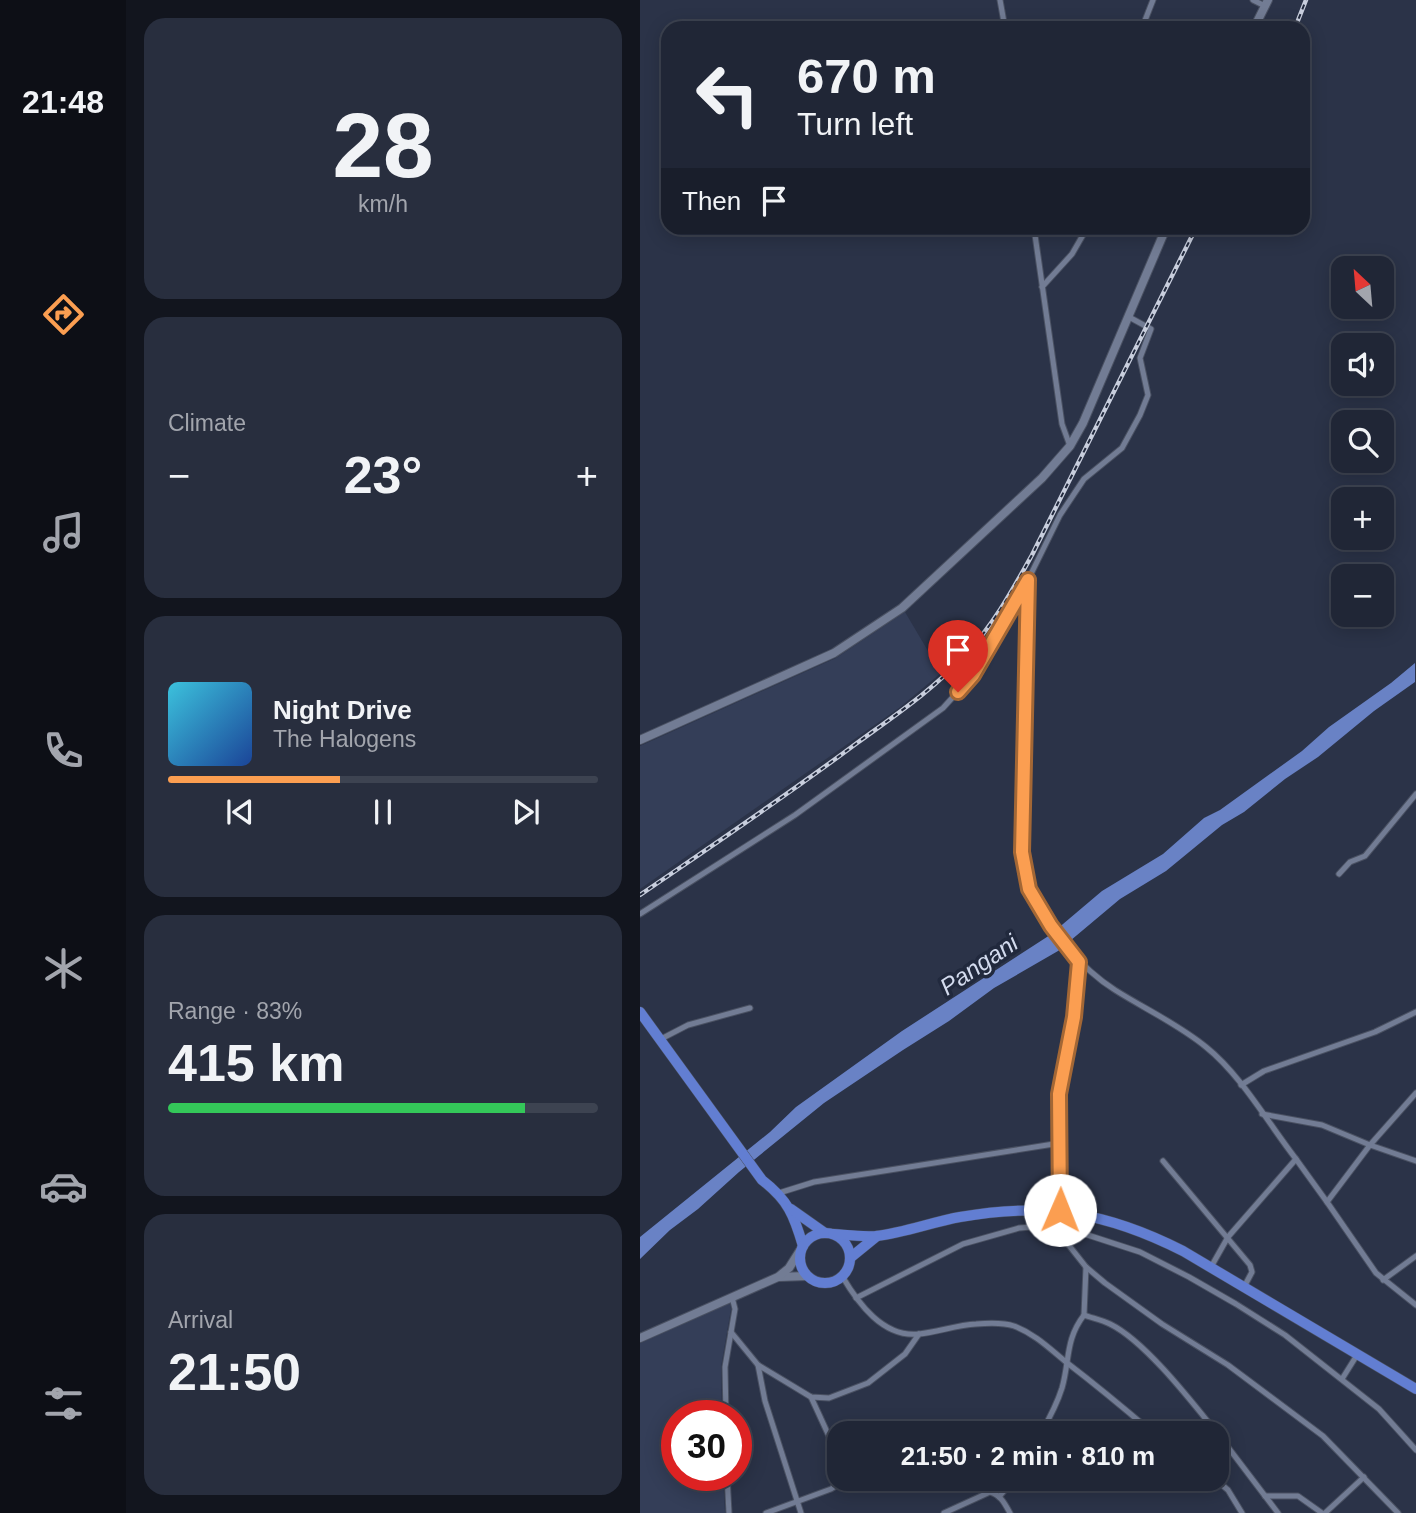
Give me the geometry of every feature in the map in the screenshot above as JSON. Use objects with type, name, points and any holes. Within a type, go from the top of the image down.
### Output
[{"type":"highway","points":[[640,1012],[762,1180],[779,1193],[790,1208],[802,1247],[800,1259],[807,1276],[825,1283],[842,1276],[848,1268],[850,1258],[845,1243],[790,1208]]},
{"type":"highway","points":[[802,1247],[812,1236],[829,1233],[877,1236],[926,1224],[1014,1210],[1060,1210],[1113,1222],[1153,1236],[1211,1268],[1415,1389]]},
{"type":"highway","points":[[850,1258],[877,1236]]},
{"type":"main road","points":[[1257,21],[1266,3]]},
{"type":"main road","points":[[640,740],[814,663],[863,634],[902,608],[1042,478],[1070,446],[1083,423],[1163,235]]},
{"type":"main road","points":[[640,1338],[778,1277],[789,1268],[802,1247]]},
{"type":"main road","points":[[778,1277],[807,1276]]},
{"type":"street","points":[[1000,0],[1004,21]]},
{"type":"street","points":[[1145,21],[1153,0]]},
{"type":"street","points":[[1253,0],[1266,3]]},
{"type":"street","points":[[1035,235],[1062,424],[1070,446]]},
{"type":"street","points":[[1042,287],[1072,254],[1083,235]]},
{"type":"street","points":[[640,914],[795,815],[943,708],[973,675],[1028,580],[1060,515],[1084,479],[1122,448],[1144,405],[1148,395],[1140,358],[1151,328],[1129,317]]},
{"type":"street","points":[[1028,580],[1022,852],[1029,889],[1051,926],[1079,962],[1115,990],[1207,1047],[1241,1085],[1328,1202],[1364,1259],[1383,1280],[1415,1305]]},
{"type":"street","points":[[1339,874],[1350,862],[1365,856],[1415,794]]},
{"type":"street","points":[[1079,962],[1074,1017],[1059,1094],[1060,1210],[1057,1225],[1060,1234],[1086,1268],[1162,1324],[1228,1365],[1323,1436],[1398,1513]]},
{"type":"street","points":[[659,1040],[688,1025],[750,1008]]},
{"type":"street","points":[[1241,1085],[1264,1071],[1375,1032],[1415,1012]]},
{"type":"street","points":[[1328,1202],[1370,1145],[1415,1093]]},
{"type":"street","points":[[1262,1114],[1322,1125],[1415,1161]]},
{"type":"street","points":[[779,1193],[814,1182],[1060,1143]]},
{"type":"street","points":[[1211,1268],[1228,1237],[1296,1159]]},
{"type":"street","points":[[1163,1161],[1250,1265],[1252,1272],[1244,1287]]},
{"type":"street","points":[[856,1298],[963,1244],[1019,1228],[1057,1225],[1140,1252],[1189,1276],[1285,1335],[1379,1409],[1415,1450]]},
{"type":"street","points":[[1383,1280],[1415,1256]]},
{"type":"street","points":[[1047,1421],[1062,1387],[1073,1331],[1084,1315],[1086,1268]]},
{"type":"street","points":[[842,1276],[868,1312],[890,1328],[919,1334],[966,1324],[1011,1325],[1037,1336],[1138,1421]]},
{"type":"street","points":[[726,1400],[725,1367],[735,1309],[732,1297]]},
{"type":"street","points":[[1084,1315],[1110,1324],[1129,1337],[1168,1375],[1206,1421]]},
{"type":"street","points":[[732,1332],[758,1365],[812,1397],[829,1398],[868,1383],[905,1354],[919,1334]]},
{"type":"street","points":[[1342,1379],[1358,1355]]},
{"type":"street","points":[[758,1365],[765,1401],[801,1513]]},
{"type":"street","points":[[812,1397],[827,1431]]},
{"type":"street","points":[[1229,1450],[1278,1513]]},
{"type":"street","points":[[1265,1496],[1298,1496],[1324,1513],[1364,1478]]},
{"type":"street","points":[[728,1491],[729,1513]]},
{"type":"street","points":[[766,1513],[827,1491]]},
{"type":"street","points":[[999,1497],[1004,1491]]},
{"type":"street","points":[[1229,1491],[1242,1513]]},
{"type":"street","points":[[944,1513],[990,1492],[999,1497],[1010,1513]]},
{"type":"shaded area","points":[[905,612],[941,673],[899,708],[640,889],[640,746],[836,658]]},
{"type":"shaded area","points":[[730,1303],[721,1367],[722,1400],[661,1400],[661,1491],[724,1491],[725,1513],[640,1513],[640,1343]]},
{"type":"water","points":[[1415,663],[1415,682],[1374,711],[1318,757],[1244,812],[1222,825],[1166,871],[1120,899],[1058,951],[994,988],[949,1021],[824,1103],[670,1230],[640,1259],[640,1237],[770,1132],[796,1107],[902,1031],[1050,935],[1102,891],[1163,854],[1204,818],[1220,810],[1302,751],[1329,727]]},
{"type":"railway","points":[[1298,21],[1306,0]]},
{"type":"railway","points":[[640,895],[899,713],[939,680],[974,645],[1001,608],[1032,555],[1192,235]]},
{"type":"route","points":[[958,692],[973,675],[1028,580],[1022,852],[1029,889],[1051,926],[1079,962],[1074,1017],[1059,1094],[1060,1210]]},
{"type":"water label","name":"Pangani","points":[[979,965]]}]
